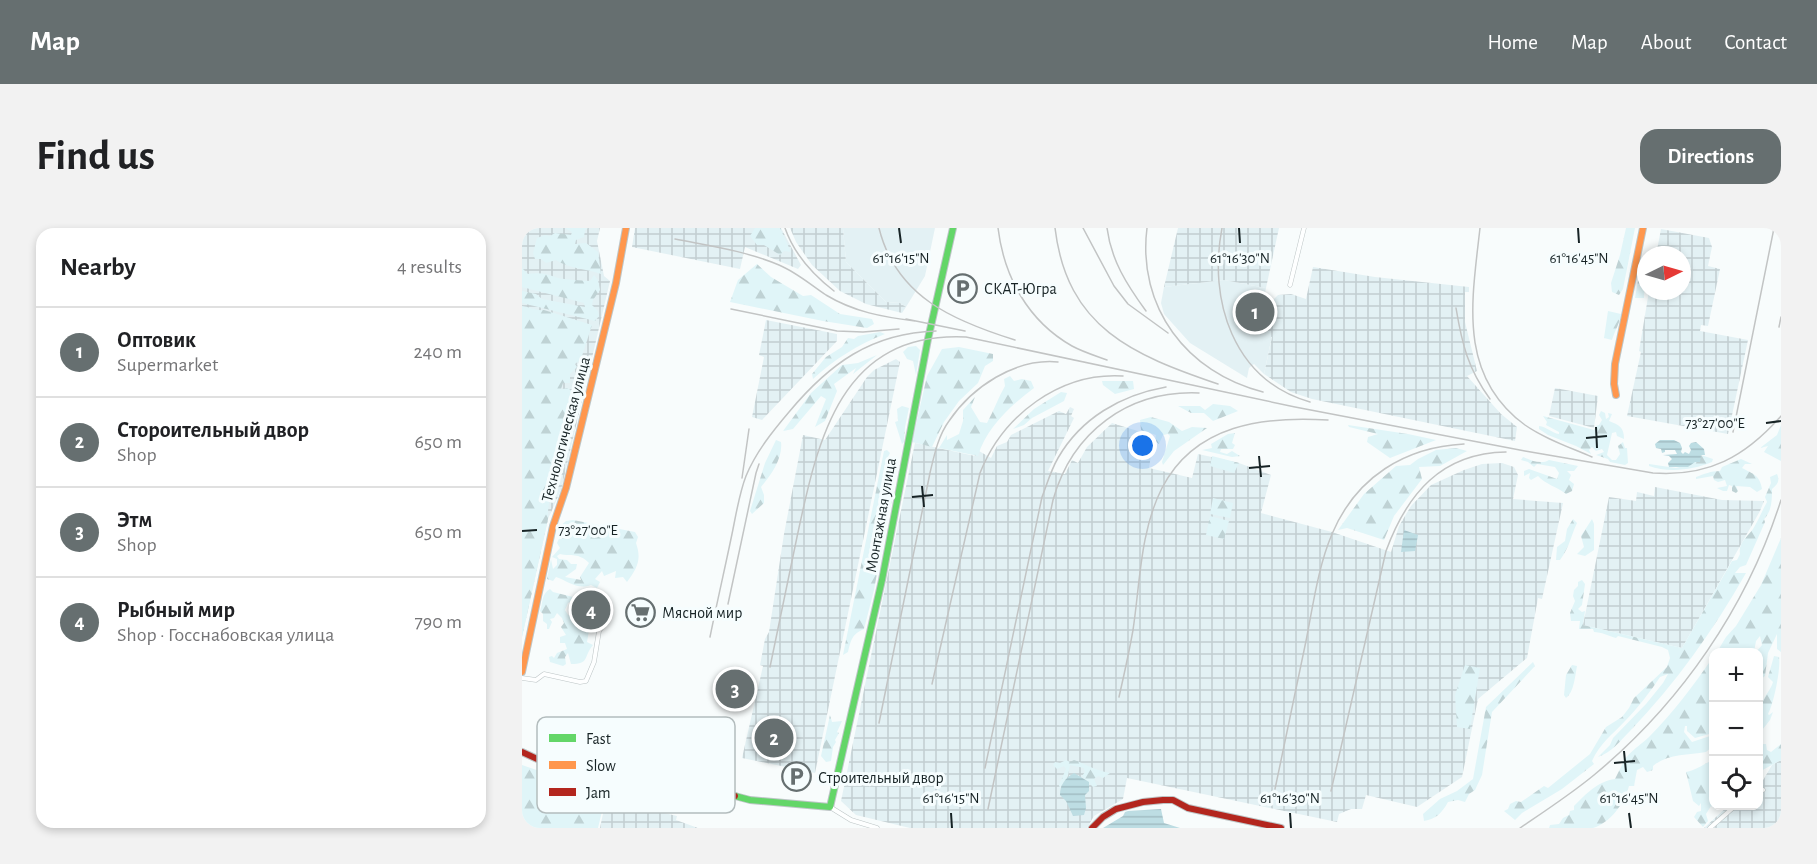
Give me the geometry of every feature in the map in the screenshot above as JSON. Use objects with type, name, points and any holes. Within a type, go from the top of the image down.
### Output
[{"type":"street","name":"Технологическая улица","points":[[522,672],[557,514],[581,427],[626,228]]},
{"type":"street","name":"Монтажная улица","points":[[830,807],[882,580],[926,350],[953,228]]},
{"type":"street","points":[[1290,285],[1304,228]]},
{"type":"street","points":[[1616,395],[1615,364],[1643,228]]},
{"type":"street","points":[[522,678],[536,680],[544,674],[580,682],[586,681],[594,662],[599,631],[605,623]]},
{"type":"street","points":[[522,752],[537,760]]},
{"type":"street","points":[[735,796],[750,800],[830,807],[851,820],[877,828]]},
{"type":"street","points":[[1092,828],[1116,809],[1163,800],[1173,800],[1188,807],[1281,828]]},
{"type":"street","points":[[1710,828],[1730,810]]},
{"type":"shaded area","points":[[522,228],[600,228],[597,241],[604,276],[610,281],[561,490],[548,519],[522,637]]},
{"type":"shaded area","points":[[635,228],[781,228],[801,265],[798,269],[745,247],[740,269],[632,247]]},
{"type":"shaded area","points":[[790,228],[843,228],[846,262],[886,302],[900,303],[906,307],[902,313],[866,304],[840,291],[812,265],[796,242]]},
{"type":"shaded area","points":[[843,228],[935,228],[925,276],[906,307],[900,303],[886,302],[846,262]]},
{"type":"shaded area","points":[[1178,228],[1279,228],[1266,288],[1224,280],[1164,287]]},
{"type":"shaded area","points":[[1661,229],[1709,238],[1712,247],[1708,266],[1720,269],[1708,326],[1701,325],[1700,331],[1748,340],[1728,434],[1627,416],[1641,352],[1639,351],[1648,300],[1691,300],[1691,246],[1658,246]]},
{"type":"shaded area","points":[[1313,267],[1375,277],[1469,287],[1469,292],[1465,292],[1465,322],[1477,371],[1467,376],[1501,414],[1517,427],[1515,441],[1312,399],[1291,392],[1264,374],[1272,337],[1262,334],[1262,309],[1271,312],[1274,299],[1278,295],[1291,294],[1306,299]]},
{"type":"shaded area","points":[[1224,280],[1266,288],[1262,309],[1262,334],[1272,336],[1264,374],[1254,364],[1249,368],[1247,378],[1190,343],[1164,314],[1161,303],[1164,287]]},
{"type":"shaded area","points":[[766,320],[837,334],[837,341],[762,420],[752,417],[764,357],[759,355]]},
{"type":"shaded area","name":"Строительный двор","points":[[896,359],[900,362],[815,773],[742,758],[763,666],[760,665],[765,639],[769,632],[784,534],[803,435],[825,440],[867,377],[874,370]]},
{"type":"shaded area","points":[[1555,388],[1598,396],[1594,428],[1549,416]]},
{"type":"shaded area","points":[[1070,407],[1074,409],[1071,416],[1074,418],[1048,471],[1065,474],[1072,460],[1078,463],[1087,447],[1112,423],[1154,436],[1149,468],[1192,478],[1198,454],[1239,463],[1271,475],[1261,513],[1332,532],[1391,552],[1399,526],[1411,506],[1431,485],[1482,464],[1502,463],[1514,467],[1518,475],[1513,499],[1563,503],[1542,599],[1538,598],[1527,658],[1478,699],[1462,777],[1417,807],[1366,795],[1362,809],[1351,809],[1339,814],[1337,822],[1127,778],[1123,799],[1094,816],[1087,828],[910,828],[856,815],[841,801],[915,443],[975,456],[979,451],[991,458],[997,446],[1007,442],[1011,435],[1059,411],[1066,414]]},
{"type":"shaded area","points":[[1655,487],[1722,500],[1764,501],[1682,648],[1583,625],[1609,497],[1636,501],[1637,492],[1654,496]]},
{"type":"shaded area","points":[[1781,760],[1781,828],[1704,828],[1724,810],[1763,810],[1763,780],[1772,765]]},
{"type":"shaded area","points":[[603,813],[664,813],[677,816],[676,820],[698,828],[600,828]]},
{"type":"green space","points":[[565,228],[588,228],[585,230],[584,237],[576,240],[575,244],[586,243],[598,252],[601,274],[571,267],[556,260],[546,263],[541,259],[535,259],[533,253],[537,238],[555,233],[571,235],[572,232]]},
{"type":"green space","points":[[755,228],[780,228],[791,252],[784,251],[780,255],[764,245],[757,245],[750,236]]},
{"type":"green space","points":[[1626,228],[1635,228],[1623,289],[1619,295],[1612,292],[1611,283]]},
{"type":"green space","points":[[757,264],[771,277],[803,296],[811,295],[840,314],[872,319],[874,324],[867,328],[730,302],[738,280]]},
{"type":"green space","points":[[522,268],[528,274],[536,273],[566,279],[590,281],[594,275],[598,280],[600,290],[592,305],[598,311],[599,316],[595,321],[522,303],[522,291],[536,294],[542,299],[585,307],[584,303],[522,287]]},
{"type":"green space","points":[[522,306],[544,310],[592,325],[581,359],[575,364],[577,367],[570,374],[570,383],[563,383],[561,389],[568,388],[576,395],[551,485],[548,519],[522,637]]},
{"type":"green space","points":[[1608,311],[1621,314],[1612,340],[1604,338]]},
{"type":"green space","points":[[880,332],[885,334],[847,353],[813,379],[812,374],[826,357],[842,347],[848,338],[854,339],[858,336]]},
{"type":"green space","points":[[916,346],[920,350],[916,375],[913,361],[907,359],[903,352],[908,347]]},
{"type":"green space","points":[[959,347],[993,354],[993,361],[985,366],[978,383],[959,401],[944,422],[932,447],[912,442],[927,376],[942,349]]},
{"type":"green space","points":[[877,355],[853,374],[856,368],[834,384],[837,391],[825,421],[815,427],[826,399],[821,396],[793,429],[783,431],[811,393],[842,365],[858,363]]},
{"type":"green space","points":[[1010,376],[1014,381],[1022,379],[1031,381],[1034,388],[1000,418],[987,436],[978,456],[939,448],[947,435],[947,440],[959,434],[963,421],[963,410],[975,397],[971,407],[980,422],[987,423],[1005,386],[1004,379]]},
{"type":"green space","points":[[1102,381],[1133,381],[1134,389],[1115,394],[1103,385]]},
{"type":"green space","points":[[1061,392],[1067,393],[1064,401],[1013,429],[1034,409]]},
{"type":"green space","points":[[1213,404],[1230,406],[1238,411],[1213,421],[1204,413],[1191,413],[1178,406],[1200,406],[1205,410]]},
{"type":"green space","points":[[902,406],[909,408],[902,444],[895,422],[898,421],[897,409]]},
{"type":"green space","points":[[1601,411],[1605,413],[1606,419],[1609,417],[1608,413],[1612,414],[1609,421],[1620,427],[1624,435],[1624,439],[1617,436],[1616,432],[1612,433],[1607,455],[1612,460],[1616,460],[1620,454],[1618,446],[1623,442],[1627,448],[1628,463],[1625,465],[1610,462],[1596,455],[1604,452],[1602,449],[1596,451],[1592,447],[1589,450],[1591,454],[1539,429],[1539,426],[1559,434],[1546,425],[1547,422],[1543,416],[1594,430],[1602,420],[1599,415]]},
{"type":"green space","points":[[1151,417],[1169,422],[1182,431],[1192,427],[1207,428],[1174,451],[1163,465],[1170,436],[1163,435],[1159,444],[1155,441],[1156,435],[1141,430],[1140,420]]},
{"type":"green space","points":[[1348,425],[1436,440],[1390,458],[1367,442],[1368,437],[1378,434]]},
{"type":"green space","points":[[1781,425],[1781,461],[1764,452],[1768,446],[1760,448],[1777,435]]},
{"type":"green space","points":[[1235,433],[1233,449],[1221,449],[1220,452],[1227,454],[1232,451],[1240,456],[1232,457],[1202,450],[1212,448],[1211,444],[1228,434]]},
{"type":"green space","points":[[776,440],[781,442],[780,454],[773,471],[761,487],[764,503],[752,514],[750,511],[765,463]]},
{"type":"green space","points":[[1456,448],[1467,451],[1440,466],[1419,467],[1422,479],[1394,516],[1384,540],[1347,528],[1338,530],[1364,494],[1396,466],[1410,465],[1436,450]]},
{"type":"green space","points":[[887,450],[890,453],[889,465],[883,476],[891,494],[887,501],[892,500],[885,526],[880,529],[883,540],[874,590],[864,629],[854,635],[848,652],[843,655],[884,451]]},
{"type":"green space","points":[[1701,455],[1713,459],[1712,462],[1680,470],[1649,466],[1649,464],[1676,468],[1688,467]]},
{"type":"green space","points":[[1212,456],[1239,463],[1234,473],[1210,466]]},
{"type":"green space","points":[[1523,457],[1536,462],[1549,460],[1578,466],[1574,471],[1567,471],[1571,475],[1569,480],[1574,484],[1572,491],[1566,494],[1538,476],[1531,480],[1530,473],[1524,476],[1524,471],[1529,469],[1557,479],[1559,473],[1555,467],[1537,464],[1534,467],[1521,460]]},
{"type":"green space","points":[[1741,459],[1752,464],[1745,464],[1742,468],[1760,481],[1762,489],[1757,492],[1750,487],[1736,486],[1738,491],[1736,493],[1729,485],[1727,491],[1723,491],[1717,488],[1727,486],[1725,480],[1718,482],[1713,476],[1696,479],[1705,474],[1720,471],[1722,467]]},
{"type":"green space","points":[[1777,474],[1778,481],[1772,489],[1771,505],[1764,519],[1765,522],[1746,565],[1740,567],[1735,573],[1746,573],[1707,636],[1678,675],[1647,713],[1615,746],[1598,757],[1646,704],[1668,674],[1660,677],[1635,711],[1603,744],[1592,761],[1594,764],[1562,789],[1522,813],[1515,820],[1504,811],[1510,804],[1516,801],[1521,802],[1544,786],[1548,788],[1590,754],[1606,727],[1622,717],[1634,698],[1667,667],[1670,658],[1668,650],[1662,647],[1618,636],[1616,638],[1594,632],[1593,629],[1579,629],[1580,621],[1571,621],[1570,613],[1575,601],[1574,590],[1578,582],[1582,580],[1585,584],[1582,605],[1578,609],[1585,611],[1583,625],[1682,648],[1732,561],[1737,560],[1742,543],[1753,529],[1767,502],[1765,497],[1771,483],[1770,477]]},
{"type":"green space","points":[[1213,498],[1233,503],[1230,518],[1210,514]]},
{"type":"green space","points":[[1210,516],[1229,521],[1224,539],[1206,535]]},
{"type":"green space","points":[[1573,519],[1577,523],[1568,546],[1560,560],[1556,560],[1557,547],[1565,541],[1567,529]]},
{"type":"green space","points":[[1592,519],[1594,550],[1585,556],[1577,554],[1584,547],[1581,536]]},
{"type":"green space","points":[[573,520],[635,532],[638,537],[636,543],[638,559],[636,568],[627,582],[623,577],[615,578],[616,571],[604,576],[602,571],[595,579],[600,582],[597,588],[591,585],[577,586],[556,577],[553,581],[547,579],[551,559],[553,569],[557,565],[557,559],[552,557],[560,548],[557,543],[562,532],[560,526],[566,521]],"holes":[[[560,554],[578,556],[589,563],[580,577],[581,580],[565,577],[576,569],[577,564],[559,559],[557,556]]]},
{"type":"green space","points":[[1781,538],[1781,652],[1777,649],[1777,634],[1768,653],[1763,678],[1763,648],[1759,648],[1762,645],[1760,636],[1755,648],[1719,648],[1761,585]]},
{"type":"green space","points":[[550,589],[553,592],[573,597],[574,600],[568,603],[565,610],[568,615],[577,616],[580,609],[591,614],[585,621],[591,619],[587,642],[593,645],[581,663],[571,664],[568,653],[565,657],[566,664],[563,666],[550,662],[549,657],[554,658],[557,653],[567,649],[565,643],[560,643],[560,637],[566,635],[561,627],[564,623],[562,618],[557,613],[554,618],[550,619],[552,622],[547,629],[547,624],[543,621],[543,614],[540,611],[544,596]]},
{"type":"green space","points":[[1774,656],[1779,657],[1775,694],[1768,714],[1773,712],[1763,729],[1763,701],[1773,682],[1768,677]]},
{"type":"green space","points":[[1533,662],[1535,666],[1492,712],[1482,775],[1475,790],[1469,794],[1465,802],[1458,800],[1448,802],[1438,815],[1424,821],[1423,814],[1440,799],[1457,791],[1473,779],[1486,707]]},
{"type":"green space","points":[[1709,663],[1709,734],[1695,738],[1687,731],[1687,726],[1684,732],[1692,742],[1709,736],[1709,749],[1706,752],[1665,759],[1653,766],[1653,770],[1647,772],[1643,767],[1637,770],[1634,786],[1629,786],[1616,812],[1605,822],[1593,828],[1549,828],[1550,825],[1559,824],[1593,789],[1603,782],[1615,779],[1627,756],[1649,737],[1691,688]]},
{"type":"green space","points":[[1465,665],[1480,668],[1470,729],[1457,727],[1455,695]]},
{"type":"green space","points":[[1572,665],[1577,666],[1575,679],[1571,692],[1566,698],[1564,695],[1566,675]]},
{"type":"green space","points":[[830,715],[832,722],[842,721],[837,732],[839,733],[833,747],[831,761],[826,762],[821,756]]},
{"type":"green space","points":[[1763,744],[1766,744],[1767,750],[1771,752],[1781,744],[1781,760],[1763,770]]},
{"type":"green space","points":[[1066,760],[1070,762],[1074,760],[1110,773],[1103,778],[1098,776],[1094,779],[1097,786],[1093,787],[1082,776],[1085,772],[1084,768],[1070,765],[1068,776],[1060,788],[1059,785],[1066,769],[1064,766],[1057,769],[1053,765],[1055,762],[1060,763]]},
{"type":"green space","points":[[1709,762],[1709,809],[1706,814],[1708,821],[1703,827],[1694,817],[1697,812],[1701,811],[1701,803],[1699,806],[1693,801],[1686,772]]},
{"type":"green space","points":[[522,765],[537,770],[537,813],[602,813],[598,828],[522,828]]},
{"type":"water","points":[[1660,440],[1674,440],[1680,443],[1683,454],[1685,452],[1689,454],[1691,450],[1689,446],[1696,442],[1704,449],[1705,455],[1701,455],[1700,462],[1695,462],[1688,467],[1669,467],[1668,463],[1672,459],[1663,455],[1677,454],[1675,450],[1665,450],[1662,453],[1655,444]]},
{"type":"water","points":[[1404,530],[1418,535],[1415,551],[1401,552]]},
{"type":"water","points":[[1074,773],[1089,782],[1089,791],[1085,795],[1084,815],[1073,816],[1066,801],[1060,795],[1064,782]]},
{"type":"water","points":[[1161,809],[1164,823],[1180,828],[1103,828],[1128,811]]},
{"type":"railway","points":[[785,228],[793,246],[805,263],[834,291]]},
{"type":"railway","points":[[879,228],[887,252],[913,289],[930,303],[950,314],[992,333],[1015,340]]},
{"type":"railway","points":[[998,228],[1012,280],[1031,311],[1056,336],[1072,346],[1107,360]]},
{"type":"railway","points":[[1055,228],[1062,262],[1074,290],[1089,314],[1109,333],[1132,348],[1158,361],[1218,384]]},
{"type":"railway","points":[[1083,228],[1114,286],[1128,304],[1168,333]]},
{"type":"railway","points":[[1107,228],[1112,251],[1121,272],[1146,311]]},
{"type":"railway","points":[[1147,228],[1146,257],[1150,284],[1159,310],[1173,332],[1190,353],[1211,369],[1236,383],[1263,392]]},
{"type":"railway","points":[[1222,228],[1219,282],[1223,309],[1232,334],[1245,356],[1262,376],[1284,391],[1310,402]]},
{"type":"railway","points":[[1480,228],[1474,282],[1474,335],[1479,360],[1488,383],[1503,405],[1525,425],[1549,439],[1592,457]]},
{"type":"railway","points":[[1733,432],[1774,228]]},
{"type":"railway","points":[[675,239],[728,249],[766,260],[791,271],[826,295],[847,306],[915,321]]},
{"type":"railway","points":[[1456,308],[1467,356],[1476,377],[1490,399]]},
{"type":"railway","points":[[731,309],[837,331],[863,332],[899,329]]},
{"type":"railway","points":[[1779,327],[1781,317]]},
{"type":"railway","points":[[906,319],[965,331]]},
{"type":"railway","points":[[710,637],[741,490],[750,467],[771,435],[820,379],[853,354],[891,338],[936,331]]},
{"type":"railway","points":[[770,667],[805,500],[827,429],[842,398],[863,372],[890,352],[924,340],[966,337],[1295,407],[1653,473],[1691,472],[1724,461],[1754,443],[1781,416]]},
{"type":"railway","points":[[879,723],[930,473],[942,433],[949,421],[970,397],[996,377],[1026,365],[1058,362]]},
{"type":"railway","points":[[932,684],[980,473],[990,452],[1003,433],[1036,401],[1077,381],[1123,376]]},
{"type":"railway","points":[[985,768],[1042,497],[1053,467],[1078,431],[1104,410],[1133,396],[1166,387]]},
{"type":"railway","points":[[988,809],[1053,500],[1062,476],[1074,454],[1089,435],[1106,420],[1149,399],[1173,394],[1199,393]]},
{"type":"railway","points":[[1119,697],[1133,630],[1149,522],[1162,488],[1176,467],[1193,450],[1212,437],[1233,429],[1280,420],[1328,420]]},
{"type":"railway","points":[[742,478],[749,429]]},
{"type":"railway","points":[[1275,789],[1319,573],[1332,534],[1342,514],[1354,496],[1385,469],[1422,451],[1464,444]]},
{"type":"railway","points":[[1331,791],[1386,551],[1404,512],[1430,480],[1445,469],[1483,454],[1506,452]]},
{"type":"railway","points":[[728,604],[759,464]]},
{"type":"railway","points":[[1520,828],[1567,796],[1626,747],[1682,685],[1730,615],[1750,578],[1781,500]]},
{"type":"traffic: fast","points":[[735,796],[750,800],[830,807],[882,580],[928,339],[953,228]]},
{"type":"traffic: slow","points":[[522,672],[553,526],[566,488],[616,283],[626,228]]},
{"type":"traffic: slow","points":[[1616,395],[1615,364],[1643,228]]},
{"type":"traffic: jam","points":[[522,752],[537,759]]},
{"type":"traffic: jam","points":[[1092,828],[1116,809],[1163,800],[1173,800],[1188,808],[1281,828]]},
{"type":"place","name":"СКАТ-Югра","points":[[963,288]]},
{"type":"place","name":"Оптовик","points":[[1255,312]]},
{"type":"place","name":"Рыбный мир","points":[[591,610]]},
{"type":"place","name":"Мясной мир","points":[[641,612]]},
{"type":"place","name":"Этм","points":[[735,689]]},
{"type":"place","name":"Стороительный двор","points":[[774,738]]},
{"type":"place","name":"Строительный двор","points":[[797,777]]}]
